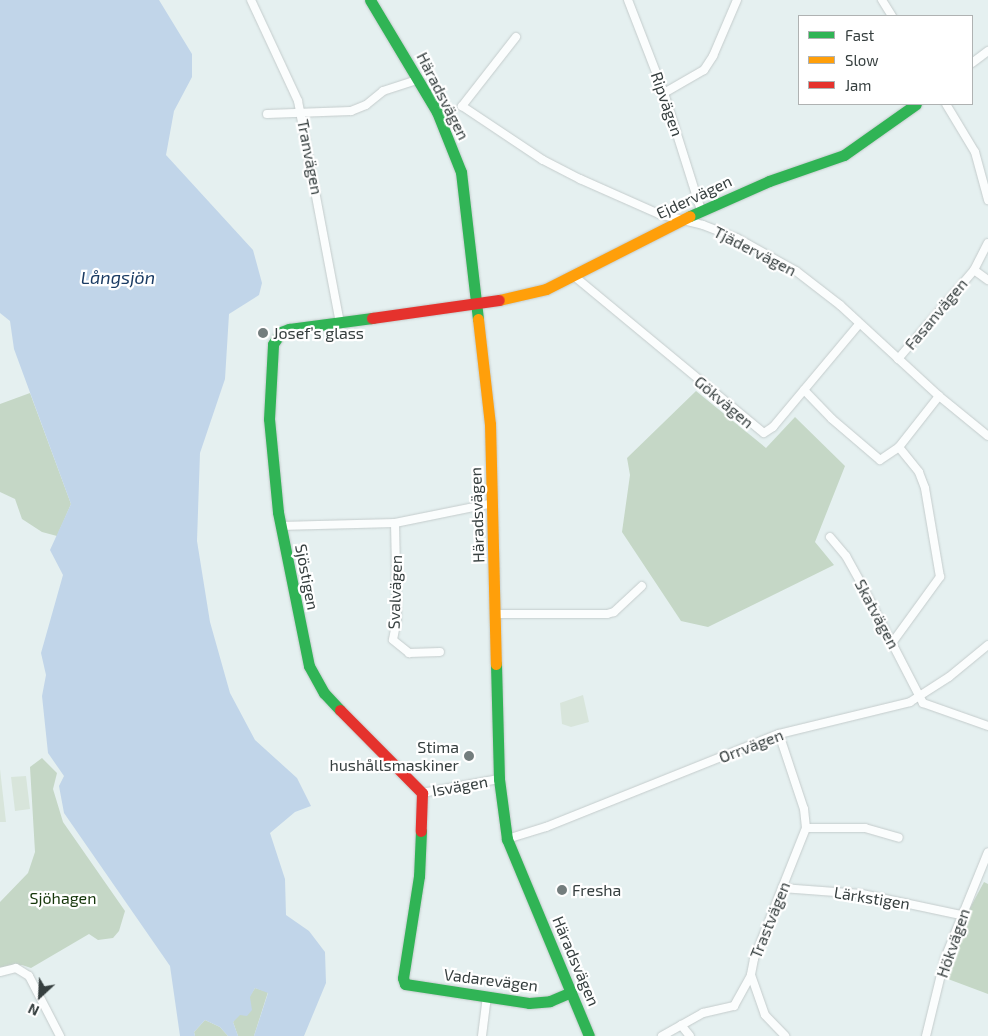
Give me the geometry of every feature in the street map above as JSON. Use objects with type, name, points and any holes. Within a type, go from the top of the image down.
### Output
[{"type":"street","name":"Tranvägen","points":[[251,0],[286,70],[301,114],[340,324]]},
{"type":"street","name":"Häradsvägen","points":[[370,0],[437,112],[461,172],[490,424],[494,503],[499,780],[507,839],[589,1036]]},
{"type":"street","name":"Ripvägen","points":[[628,0],[664,93],[701,210]]},
{"type":"street","points":[[664,93],[704,70],[713,56],[738,0]]},
{"type":"street","points":[[882,0],[891,15]]},
{"type":"street","name":"Tjädervägen","points":[[516,37],[462,106],[543,160],[659,214],[720,231],[769,255],[811,282],[939,396],[988,436]]},
{"type":"street","points":[[973,62],[988,51]]},
{"type":"street","points":[[267,114],[350,111],[366,104],[383,91],[419,79]]},
{"type":"street","name":"Ejdervägen","points":[[477,302],[536,292],[574,276],[701,210],[768,181],[844,155],[915,105]]},
{"type":"street","points":[[947,105],[974,152],[988,200]]},
{"type":"street","name":"Fasanvägen","points":[[898,359],[974,270],[988,243]]},
{"type":"street","points":[[974,270],[988,280]]},
{"type":"street","name":"Gökvägen","points":[[574,276],[757,430],[769,432],[859,324]]},
{"type":"street","name":"Sjöstigen","points":[[422,793],[314,680],[304,647],[280,526],[269,420],[273,344],[281,332],[289,329],[340,324],[477,302]]},
{"type":"street","points":[[804,390],[880,460],[899,447],[939,396]]},
{"type":"street","points":[[892,643],[940,577],[925,488],[919,472],[899,447]]},
{"type":"street","points":[[280,526],[395,523],[494,503]]},
{"type":"street","name":"Svalvägen","points":[[395,523],[398,619],[393,640],[409,653],[440,652]]},
{"type":"street","name":"Skatvägen","points":[[830,537],[846,556],[923,704],[928,708],[988,726]]},
{"type":"street","points":[[496,614],[607,614],[614,612],[642,586]]},
{"type":"street","name":"Orrvägen","points":[[507,839],[546,827],[779,734],[910,702],[949,677],[988,645]]},
{"type":"street","points":[[779,734],[804,809],[806,828],[865,828],[899,838]]},
{"type":"street","name":"Isvägen","points":[[422,793],[499,780]]},
{"type":"street","name":"Vadarevägen","points":[[422,793],[419,876],[403,978],[406,984],[529,1003],[550,1001],[571,992]]},
{"type":"street","name":"Trastvägen","points":[[785,1036],[765,1015],[751,975],[806,828]]},
{"type":"street","name":"Hökvägen","points":[[926,1036],[945,958],[988,852]]},
{"type":"street","name":"Lärkstigen","points":[[782,888],[862,894],[962,915]]},
{"type":"street","points":[[0,972],[16,968],[29,976],[60,1036]]},
{"type":"street","points":[[662,1036],[703,1013],[734,1006],[751,975]]},
{"type":"street","points":[[482,1036],[487,996]]},
{"type":"street","points":[[681,1025],[690,1036]]},
{"type":"shaded area","points":[[583,695],[589,722],[571,727],[562,724],[560,703]]},
{"type":"shaded area","points":[[0,769],[6,822],[0,822]]},
{"type":"shaded area","points":[[26,776],[30,809],[15,811],[11,777]]},
{"type":"green space","points":[[696,391],[766,448],[795,417],[845,466],[815,542],[834,565],[708,627],[681,621],[622,532],[630,475],[627,458]]},
{"type":"green space","points":[[30,393],[71,504],[57,536],[42,532],[22,519],[15,499],[0,492],[0,404]]},
{"type":"green space","name":"Sjöhagen","points":[[42,758],[57,773],[53,789],[63,822],[125,911],[119,931],[113,938],[98,940],[89,934],[31,968],[22,965],[0,968],[0,902],[28,873],[35,852],[30,767]]},
{"type":"green space","points":[[984,882],[988,884],[988,994],[948,979],[964,919]]},
{"type":"green space","points":[[255,988],[268,992],[254,1036],[238,1036],[233,1022]]},
{"type":"green space","points":[[205,1020],[220,1027],[228,1036],[195,1036],[194,1032]]},
{"type":"water","name":"Långsjön","points":[[0,0],[159,0],[192,54],[192,77],[174,111],[166,155],[253,250],[262,283],[259,295],[229,314],[225,379],[200,453],[197,541],[210,622],[230,693],[255,740],[297,778],[311,806],[295,812],[270,833],[285,879],[286,915],[309,931],[325,952],[326,983],[304,1036],[254,1036],[268,993],[255,988],[250,997],[252,1010],[247,1016],[240,1015],[233,1022],[238,1036],[228,1036],[220,1027],[205,1020],[194,1032],[195,1036],[180,1036],[170,966],[64,813],[59,786],[64,776],[48,753],[42,696],[46,675],[41,653],[63,575],[50,550],[71,504],[14,349],[10,321],[0,313]]},
{"type":"traffic: fast","points":[[370,0],[437,112],[461,172],[478,319]]},
{"type":"traffic: fast","points":[[690,216],[769,181],[844,155],[915,105]]},
{"type":"traffic: fast","points":[[340,710],[324,693],[309,666],[278,512],[269,419],[273,344],[281,332],[289,329],[372,318]]},
{"type":"traffic: fast","points":[[496,664],[499,779],[507,839],[589,1036]]},
{"type":"traffic: fast","points":[[421,831],[419,876],[403,978],[405,984],[529,1003],[550,1001],[571,992]]},
{"type":"traffic: slow","points":[[499,300],[546,289],[690,216]]},
{"type":"traffic: slow","points":[[478,319],[490,424],[496,664]]},
{"type":"traffic: jam","points":[[372,318],[499,300]]},
{"type":"traffic: jam","points":[[340,710],[422,793],[421,831]]},
{"type":"place","name":"Josef’s glass","points":[[263,333]]},
{"type":"place","name":"Stima hushållsmaskiner","points":[[469,756]]},
{"type":"place","name":"Fresha","points":[[562,890]]}]
